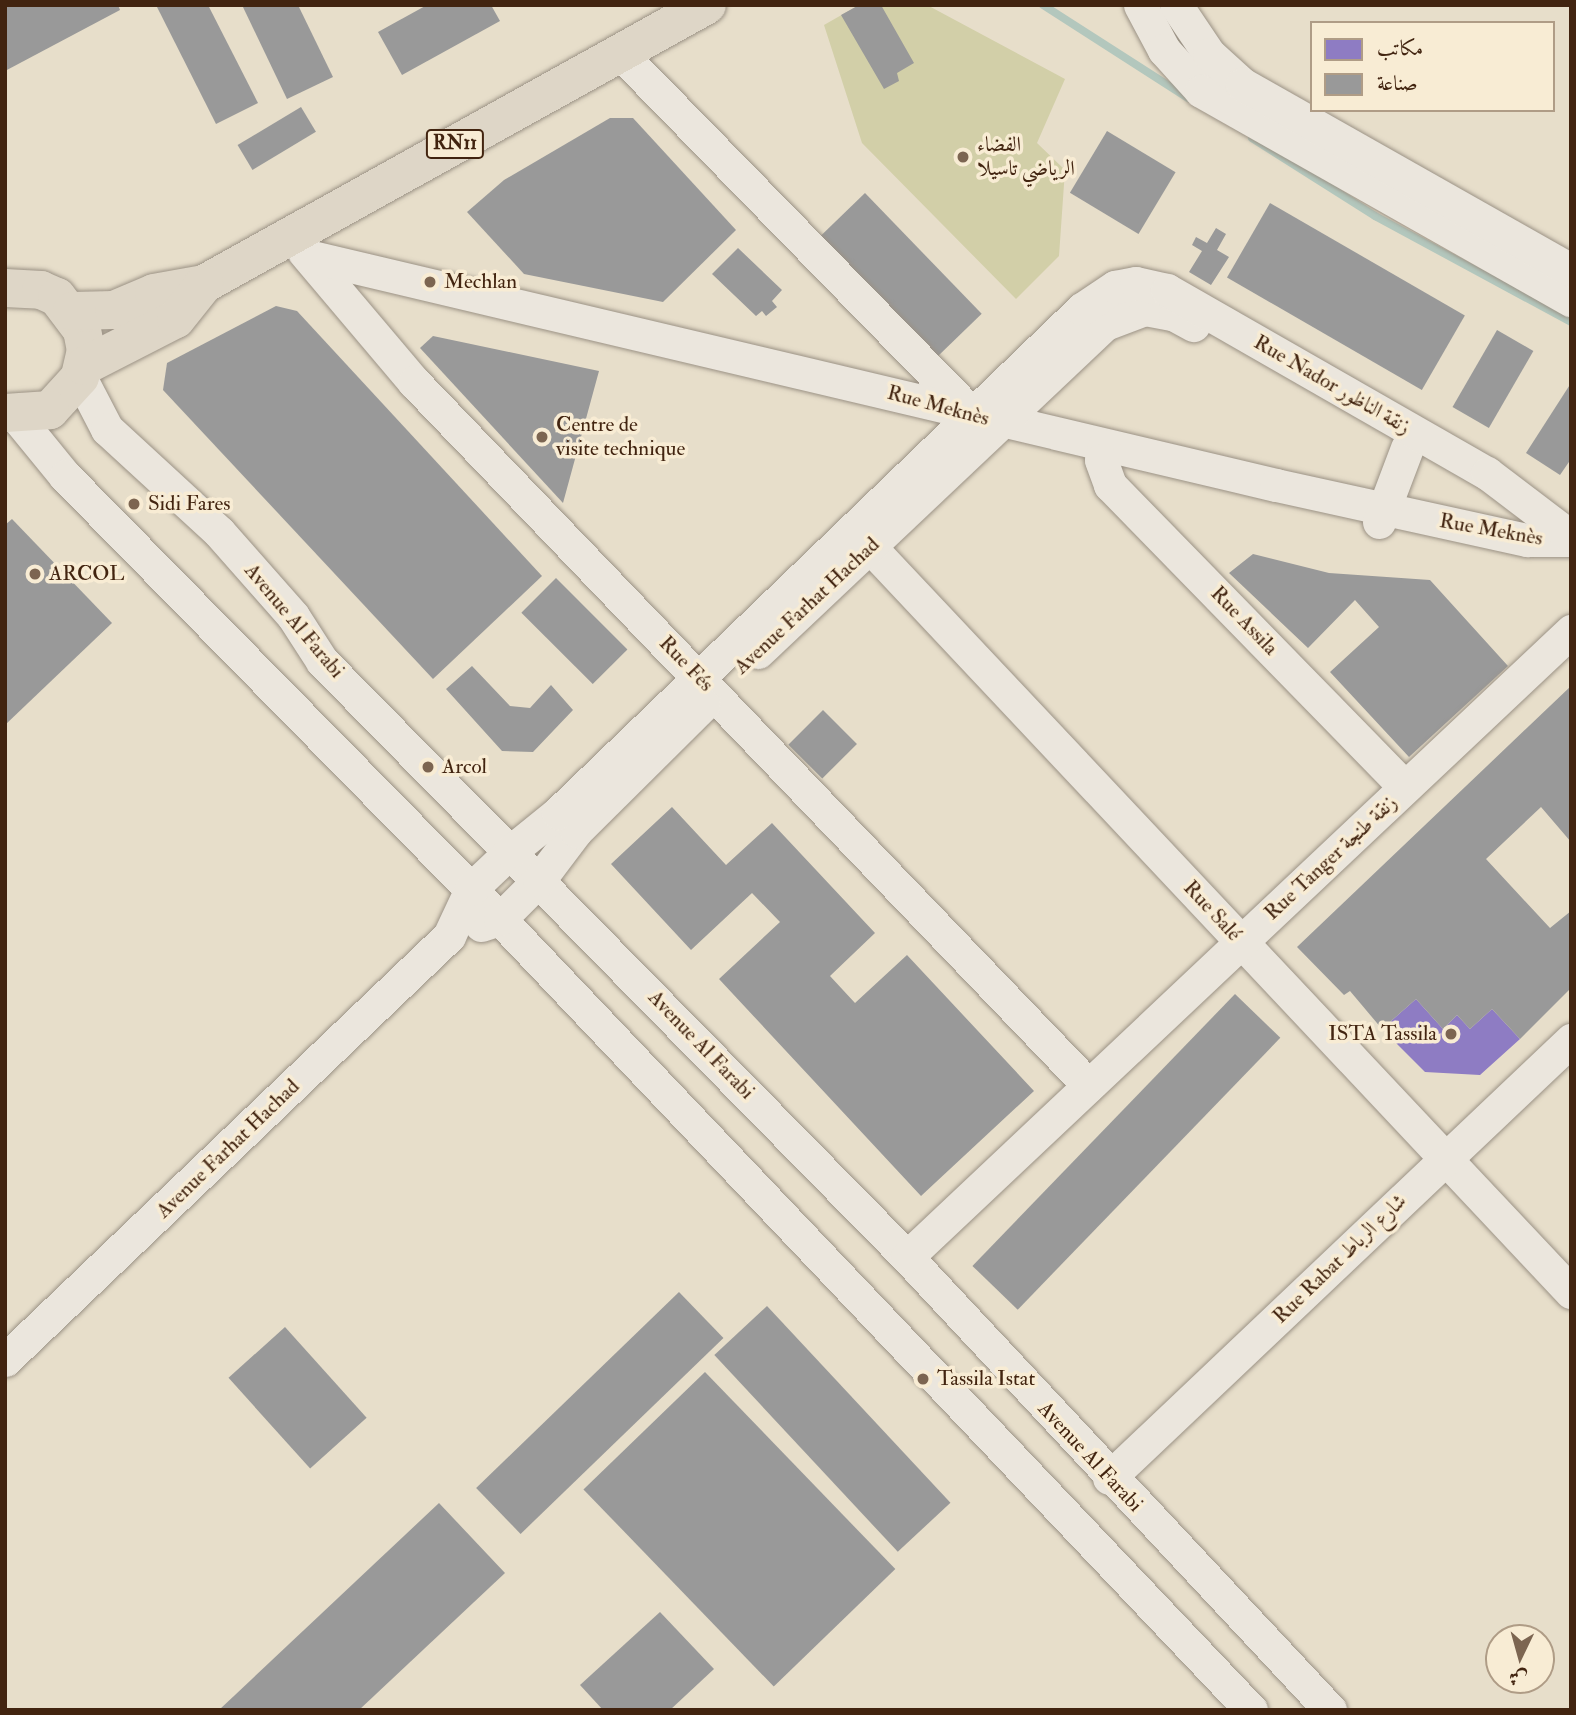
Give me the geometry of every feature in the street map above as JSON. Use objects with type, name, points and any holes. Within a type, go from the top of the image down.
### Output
[{"type":"main road","name":"RN11","points":[[72,311],[114,310],[154,293],[204,284],[308,256],[621,54],[707,5]]},
{"type":"main road","name":"RN11","points":[[11,415],[50,410],[82,372],[176,319],[204,284]]},
{"type":"main road","points":[[7,286],[41,289],[72,311],[82,330],[82,372]]},
{"type":"street","points":[[1140,5],[1164,50],[1201,91],[1571,300]]},
{"type":"street","points":[[1176,5],[1209,54],[1242,84],[1571,270]]},
{"type":"street","points":[[621,54],[980,424]]},
{"type":"street","name":"Rue Meknès","points":[[308,256],[646,333],[980,424],[1382,515],[1510,552],[1567,547]]},
{"type":"street","name":"Rue Fés","points":[[308,256],[414,382],[1089,1086]]},
{"type":"street","name":"Rue Nador زنقة الناظور","points":[[1093,317],[1125,284],[1167,290],[1488,473],[1567,547]]},
{"type":"street","name":"Rue Nador زنقة الناظور","points":[[1093,317],[1145,309],[1175,314],[1478,489],[1567,547]]},
{"type":"street","name":"Avenue Farhat Hachad","points":[[5,1360],[449,936],[471,889],[511,850],[707,685],[1093,317]]},
{"type":"street","name":"Avenue Al Farabi","points":[[82,372],[107,429],[219,532],[293,616],[322,661],[511,850],[907,1258],[1109,1479],[1330,1710]]},
{"type":"street","points":[[11,415],[65,477],[500,919],[1251,1710]]},
{"type":"street","points":[[1382,515],[1407,448]]},
{"type":"street","name":"Rue Assila","points":[[1102,453],[1110,485],[1405,788]]},
{"type":"street","name":"Rue Salé","points":[[866,534],[1452,1152],[1571,1292]]},
{"type":"street","name":"Rue Tanger زنقة طنجة","points":[[907,1258],[1571,631]]},
{"type":"street","name":"Avenue Farhat Hachad","points":[[449,936],[500,919],[539,880],[576,831],[707,685]]},
{"type":"street","name":"Rue Rabat شارع الرباط","points":[[1109,1479],[1571,1040]]},
{"type":"street","name":"Rue Salé","points":[[1452,1152],[1571,1262]]},
{"type":"shaded area","name":"الفضاء الرياضي تاسيلا","points":[[859,5],[927,5],[1065,79],[1037,143],[1065,170],[1059,256],[1016,299],[862,143],[824,25]]},
{"type":"building: مكاتب","name":"ISTA Tassila","points":[[1416,999],[1443,1029],[1457,1015],[1470,1029],[1492,1009],[1520,1039],[1480,1075],[1425,1072],[1382,1029]]},
{"type":"building: صناعة","points":[[5,5],[118,5],[120,10],[5,71]]},
{"type":"building: صناعة","points":[[156,5],[208,5],[258,103],[216,124]]},
{"type":"building: صناعة","points":[[242,5],[298,5],[333,77],[287,99]]},
{"type":"building: صناعة","points":[[427,5],[491,5],[500,21],[402,75],[378,32]]},
{"type":"building: صناعة","points":[[859,5],[881,5],[914,63],[897,73],[899,81],[884,89],[841,15]]},
{"type":"building: صناعة","points":[[301,107],[316,132],[253,170],[238,145]]},
{"type":"building: صناعة","points":[[610,118],[633,118],[736,230],[663,302],[524,274],[467,212],[504,180]]},
{"type":"building: صناعة","points":[[1107,131],[1176,172],[1138,234],[1070,193]]},
{"type":"building: صناعة","points":[[865,193],[982,314],[935,359],[818,238]]},
{"type":"building: صناعة","points":[[1270,203],[1465,316],[1422,390],[1227,277]]},
{"type":"building: صناعة","points":[[1216,228],[1226,234],[1217,250],[1229,257],[1211,285],[1189,272],[1202,251],[1192,245],[1196,237],[1207,243]]},
{"type":"building: صناعة","points":[[738,248],[782,290],[772,301],[777,307],[766,316],[762,311],[756,316],[712,274]]},
{"type":"building: صناعة","points":[[276,306],[297,311],[542,576],[433,679],[163,390],[167,363]]},
{"type":"building: صناعة","points":[[1497,330],[1533,351],[1489,428],[1452,407]]},
{"type":"building: صناعة","name":"Centre de visite technique","points":[[433,336],[599,371],[563,503],[420,348]]},
{"type":"building: صناعة","points":[[1571,383],[1571,459],[1560,475],[1526,453]]},
{"type":"building: صناعة","name":"ARCOL","points":[[12,519],[112,623],[5,725],[5,525]]},
{"type":"building: صناعة","points":[[1253,554],[1329,573],[1430,580],[1508,666],[1409,757],[1330,672],[1379,627],[1355,600],[1308,648],[1229,573]]},
{"type":"building: صناعة","points":[[556,578],[627,649],[593,684],[521,613]]},
{"type":"building: صناعة","points":[[472,666],[510,706],[530,708],[551,685],[573,710],[533,752],[502,751],[446,689]]},
{"type":"building: صناعة","points":[[1571,686],[1571,842],[1541,807],[1486,859],[1550,928],[1571,911],[1571,988],[1520,1039],[1492,1009],[1470,1029],[1457,1015],[1443,1029],[1416,999],[1382,1029],[1350,991],[1344,995],[1297,947]]},
{"type":"building: صناعة","points":[[823,710],[857,744],[822,779],[788,745]]},
{"type":"building: صناعة","points":[[672,807],[726,865],[772,823],[875,933],[830,976],[855,1003],[907,955],[1034,1091],[921,1196],[719,979],[780,922],[752,893],[691,950],[611,864]]},
{"type":"building: صناعة","points":[[1235,994],[1280,1038],[1018,1310],[972,1266]]},
{"type":"building: صناعة","points":[[679,1292],[723,1338],[521,1534],[476,1488]]},
{"type":"building: صناعة","points":[[767,1306],[950,1503],[898,1552],[714,1355]]},
{"type":"building: صناعة","points":[[285,1327],[367,1418],[310,1469],[229,1378]]},
{"type":"building: صناعة","points":[[705,1372],[895,1569],[774,1686],[583,1489]]},
{"type":"building: صناعة","points":[[439,1503],[505,1573],[359,1710],[219,1710]]},
{"type":"building: صناعة","points":[[660,1612],[714,1669],[670,1710],[603,1710],[580,1685]]},
{"type":"waterway","points":[[1043,5],[1188,98]]},
{"type":"waterway","points":[[1252,138],[1375,216],[1571,322]]},
{"type":"place","name":"الفضاء الرياضي تاسيلا","points":[[963,157]]},
{"type":"place","name":"Mechlan","points":[[430,282]]},
{"type":"place","name":"Centre de visite technique","points":[[542,437]]},
{"type":"place","name":"Sidi Fares","points":[[134,504]]},
{"type":"place","name":"ARCOL","points":[[35,574]]},
{"type":"place","name":"Arcol","points":[[428,767]]},
{"type":"place","name":"ISTA Tassila","points":[[1451,1034]]},
{"type":"place","name":"Tassila Istat","points":[[923,1379]]}]
